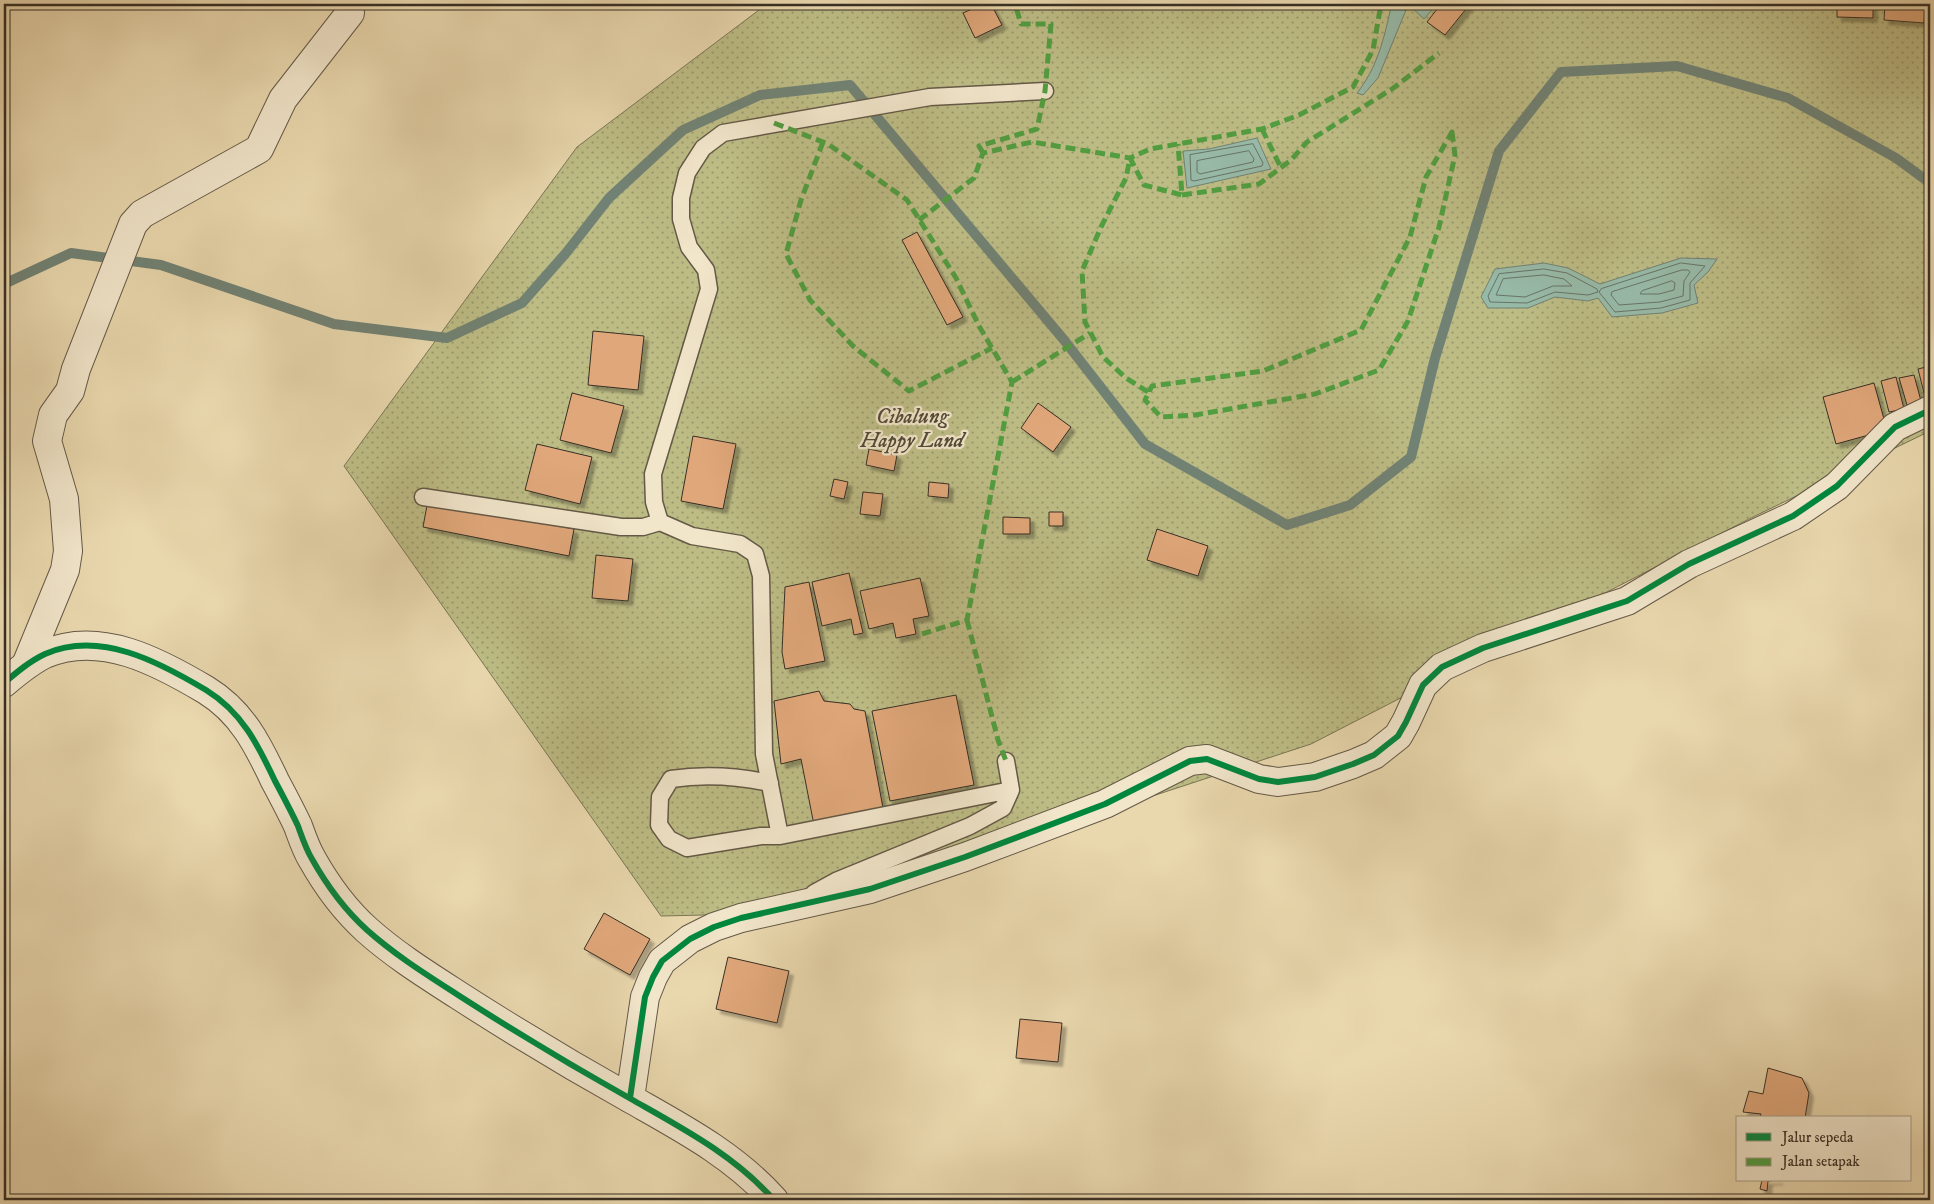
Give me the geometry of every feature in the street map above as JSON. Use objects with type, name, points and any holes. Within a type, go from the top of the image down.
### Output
[{"type":"street","points":[[26,665],[65,570],[68,551],[64,499],[47,441],[49,425],[52,415],[70,391],[76,369],[128,233],[142,214],[259,149],[283,99],[350,13]]},
{"type":"street","points":[[630,1098],[645,997],[662,961],[690,939],[714,927],[792,905],[870,888],[965,857],[1105,804],[1190,761],[1207,759],[1259,779],[1283,782],[1315,777],[1374,755],[1398,736],[1423,685],[1442,667],[1483,648],[1627,601],[1689,564],[1793,516],[1837,486],[1895,427],[1930,410]]},
{"type":"street","points":[[4,683],[26,665],[60,649],[92,645],[117,649],[143,657],[220,700],[237,716],[255,740],[291,812],[310,857],[367,930],[416,968],[490,1016],[712,1146],[758,1182],[774,1200]]},
{"type":"lane","points":[[660,522],[654,502],[653,474],[709,289],[706,270],[689,247],[681,219],[681,198],[687,173],[703,148],[723,133],[930,97],[1045,91]]},
{"type":"lane","points":[[423,497],[621,527],[643,527],[660,522],[692,536],[740,544],[755,554],[761,576],[764,754],[780,836]]},
{"type":"lane","points":[[792,905],[836,881],[978,822],[1003,808],[1012,790],[1006,761]]},
{"type":"lane","points":[[770,783],[752,779],[699,774],[671,779],[660,797],[659,825],[669,839],[687,848],[761,836],[780,836],[1012,790]]},
{"type":"green space","name":"Cibalung Happy Land","points":[[767,4],[1930,4],[1930,431],[1749,519],[1311,744],[1049,830],[747,914],[661,916],[344,466],[577,147]]},
{"type":"water","points":[[1408,4],[1437,4],[1424,19]]},
{"type":"water","points":[[1558,4],[1596,4],[1572,9]]},
{"type":"water","points":[[1391,7],[1406,10],[1378,78],[1363,95],[1357,93],[1375,63]]},
{"type":"water","points":[[1257,138],[1271,169],[1187,188],[1183,151],[1209,149]]},
{"type":"water","points":[[1681,258],[1717,259],[1708,272],[1694,285],[1698,303],[1662,313],[1612,317],[1598,298],[1588,301],[1555,297],[1528,308],[1488,308],[1481,297],[1495,269],[1544,263],[1568,268],[1600,284]]},
{"type":"building","points":[[983,4],[991,4],[1002,25],[975,38],[963,13]]},
{"type":"building","points":[[1441,4],[1470,4],[1445,35],[1427,22]]},
{"type":"building","points":[[1837,4],[1873,4],[1873,18],[1837,17]]},
{"type":"building","points":[[1885,4],[1926,4],[1924,23],[1884,20]]},
{"type":"building","points":[[917,232],[963,317],[947,325],[902,240]]},
{"type":"building","points":[[593,331],[644,336],[638,390],[588,385]]},
{"type":"building","points":[[1930,366],[1930,400],[1926,401],[1918,369]]},
{"type":"building","points":[[1914,375],[1921,401],[1907,405],[1899,378]]},
{"type":"building","points":[[1896,377],[1904,409],[1889,412],[1881,381]]},
{"type":"building","points":[[1874,383],[1887,430],[1836,444],[1823,397]]},
{"type":"building","points":[[572,393],[624,406],[611,453],[560,440]]},
{"type":"building","points":[[1038,403],[1071,427],[1053,452],[1021,428]]},
{"type":"building","points":[[693,436],[736,444],[723,509],[681,501]]},
{"type":"building","points":[[537,444],[592,457],[580,504],[525,490]]},
{"type":"building","points":[[869,449],[897,455],[894,471],[866,465]]},
{"type":"building","points":[[834,479],[848,482],[844,499],[830,496]]},
{"type":"building","points":[[929,482],[949,484],[948,498],[928,496]]},
{"type":"building","points":[[863,492],[883,494],[880,516],[860,514]]},
{"type":"building","points":[[428,500],[574,529],[569,556],[423,527]]},
{"type":"building","points":[[1049,512],[1063,512],[1063,526],[1049,526]]},
{"type":"building","points":[[1003,517],[1030,518],[1030,534],[1003,534]]},
{"type":"building","points":[[1157,529],[1208,546],[1198,576],[1147,560]]},
{"type":"building","points":[[596,555],[633,559],[628,601],[592,598]]},
{"type":"building","points":[[849,573],[863,633],[854,635],[851,619],[822,626],[812,582]]},
{"type":"building","points":[[920,578],[929,616],[913,619],[916,634],[896,638],[893,623],[869,629],[860,591]]},
{"type":"building","points":[[809,582],[825,661],[785,669],[782,652],[785,587]]},
{"type":"building","points":[[819,691],[824,701],[850,704],[854,709],[865,711],[883,808],[814,825],[801,759],[781,764],[774,701]]},
{"type":"building","points":[[956,695],[974,785],[890,801],[872,711]]},
{"type":"building","points":[[604,913],[650,939],[630,975],[584,949]]},
{"type":"building","points":[[728,957],[789,971],[777,1023],[716,1009]]},
{"type":"building","points":[[1020,1019],[1062,1023],[1058,1062],[1016,1058]]},
{"type":"building","points":[[1768,1068],[1802,1078],[1809,1093],[1805,1116],[1760,1116],[1761,1114],[1743,1112],[1749,1091],[1763,1094]]},
{"type":"building","points":[[1762,1182],[1768,1182],[1767,1191],[1760,1189]]},
{"type":"waterway","points":[[4,284],[71,253],[161,265],[334,324],[447,338],[522,303],[566,253],[609,198],[683,130],[760,95],[850,85],[1064,340],[1145,444],[1287,525],[1350,505],[1411,457],[1435,358],[1499,151],[1561,72],[1677,66],[1788,98],[1896,158],[1930,183]]},
{"type":"marked path","points":[[983,153],[979,146],[1037,129],[1045,91],[1051,24],[1021,24],[1015,4]]},
{"type":"marked path","points":[[919,220],[974,178],[983,153],[1032,142],[1130,158],[1150,149],[1262,129],[1299,115],[1353,87],[1373,50],[1381,4]]},
{"type":"marked path","points":[[1182,195],[1259,184],[1291,160],[1307,142],[1392,89],[1439,53]]},
{"type":"marked path","points":[[774,123],[828,144],[907,200],[956,278],[979,326],[1012,382],[967,620],[922,634]]},
{"type":"marked path","points":[[1262,129],[1281,168]]},
{"type":"marked path","points":[[1452,132],[1455,155],[1439,227],[1408,321],[1379,370],[1315,394],[1195,415],[1161,417],[1145,400],[1152,386],[1263,371],[1361,330],[1410,237],[1426,177],[1452,132]]},
{"type":"marked path","points":[[823,142],[801,200],[786,254],[810,300],[853,346],[909,391],[992,348]]},
{"type":"marked path","points":[[1148,392],[1126,378],[1103,357],[1085,322],[1082,271],[1101,227],[1126,178],[1130,158],[1144,185],[1182,195],[1178,144]]},
{"type":"marked path","points":[[1012,382],[1090,333]]},
{"type":"marked path","points":[[967,620],[998,740],[1006,761]]},
{"type":"cycle path","points":[[630,1098],[645,997],[662,961],[690,939],[714,927],[741,918],[870,889],[965,857],[1105,804],[1190,761],[1207,759],[1259,779],[1278,782],[1315,777],[1353,764],[1374,755],[1398,736],[1423,685],[1442,667],[1483,648],[1627,601],[1689,564],[1793,516],[1837,486],[1895,427],[1930,410]]},
{"type":"cycle path","points":[[4,683],[29,663],[45,654],[66,648],[87,646],[108,647],[128,652],[169,669],[206,690],[230,708],[248,730],[290,809],[308,851],[330,887],[359,923],[411,964],[479,1008],[725,1156],[742,1169],[774,1200]]}]
